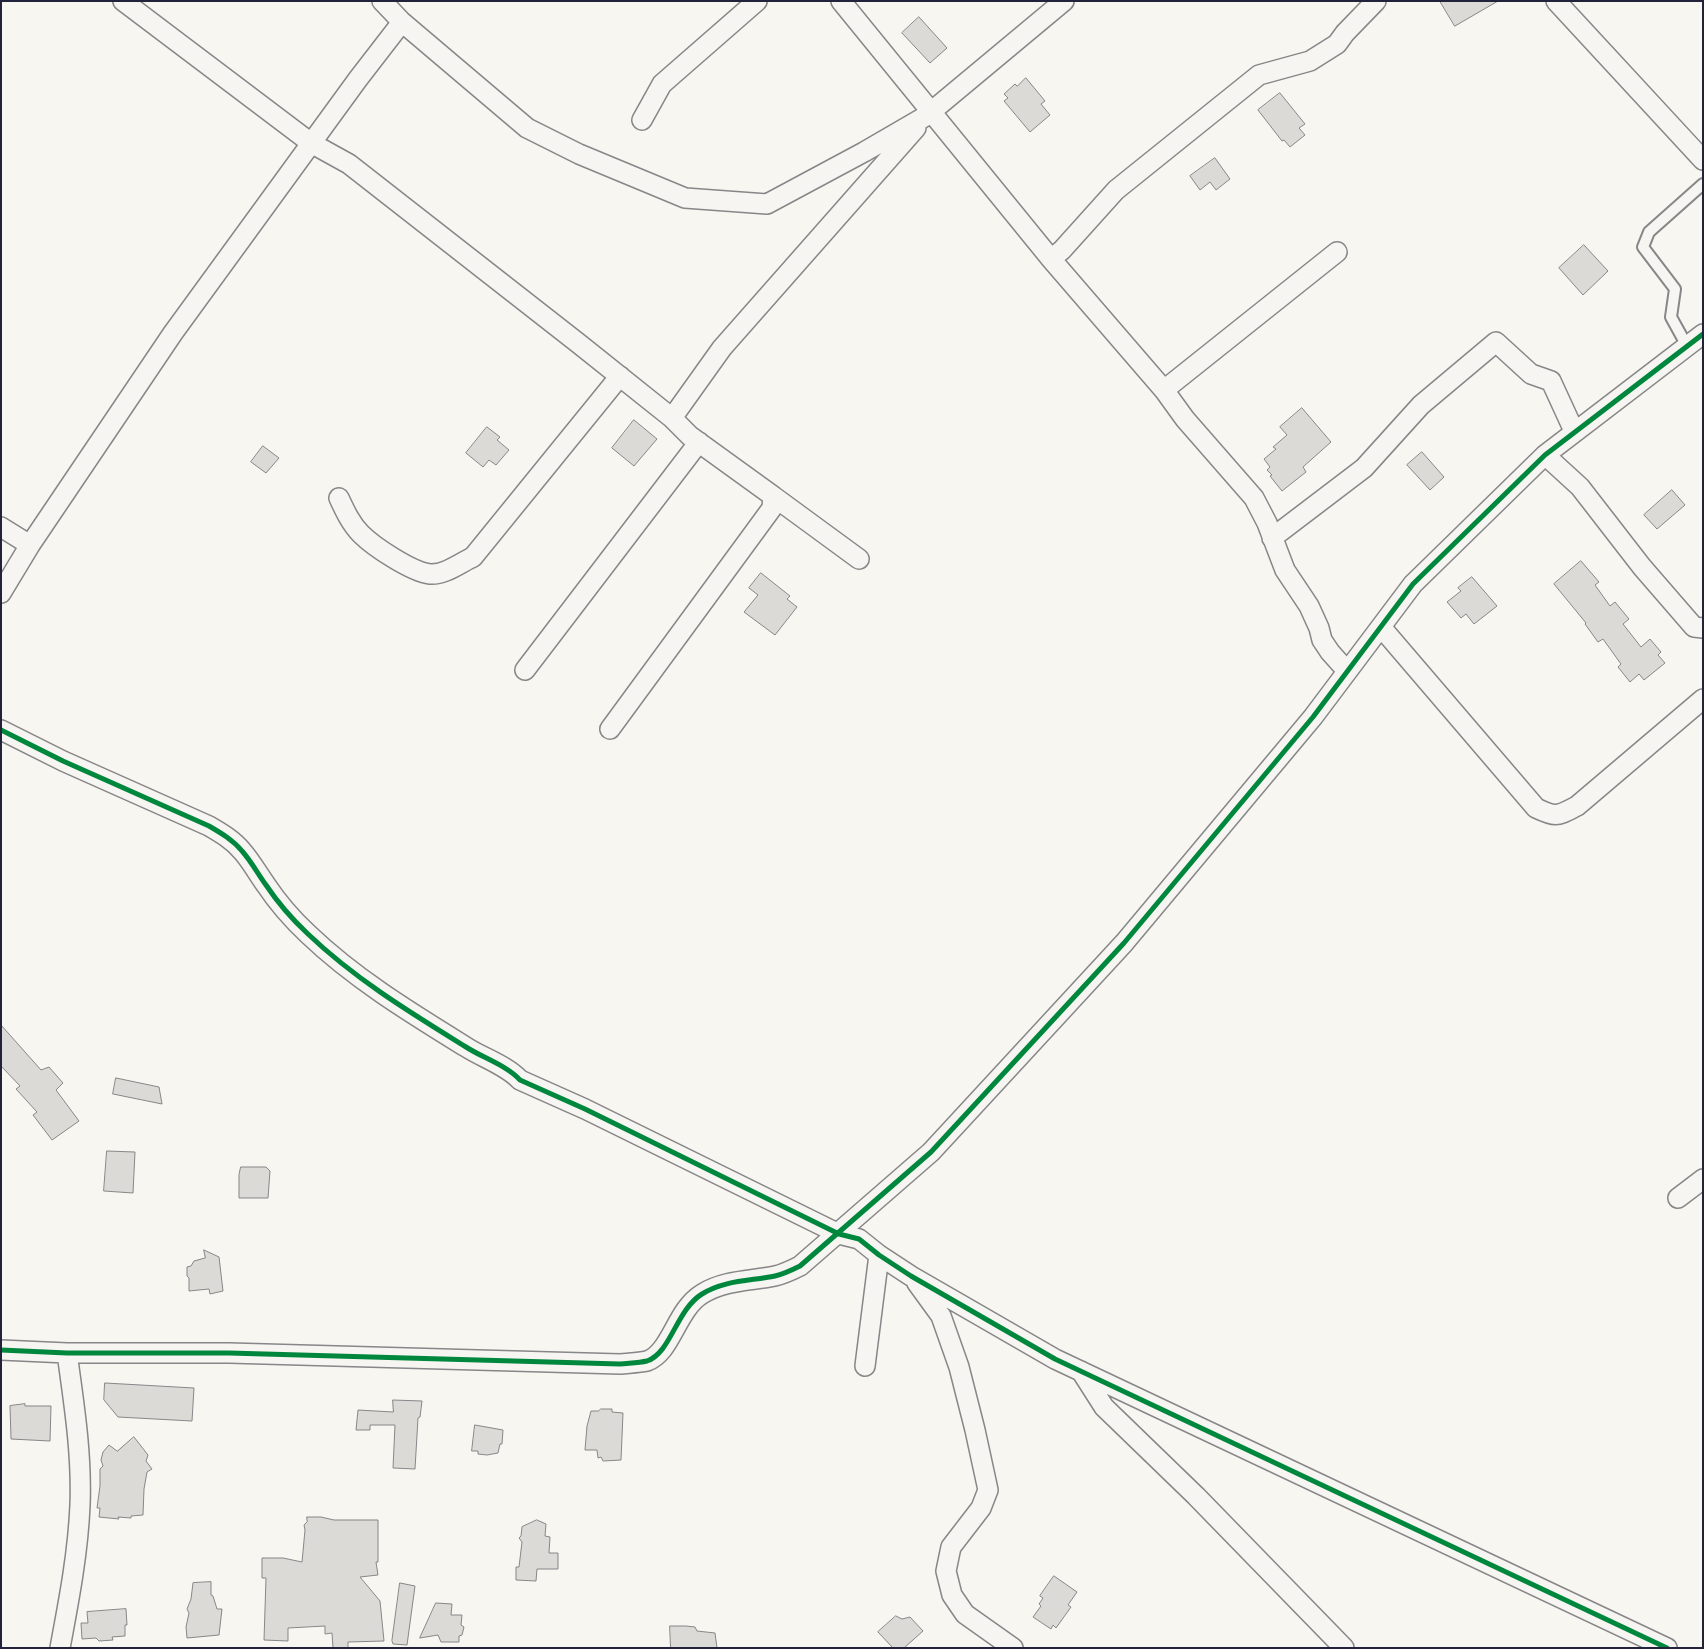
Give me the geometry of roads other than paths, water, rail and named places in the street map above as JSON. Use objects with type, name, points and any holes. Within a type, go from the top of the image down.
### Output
[{"type":"street","points":[[123,1],[311,143],[349,164],[620,376],[699,442],[859,559]]},
{"type":"street","points":[[382,1],[402,22],[527,128],[579,154],[686,198],[767,204],[864,152],[929,114]]},
{"type":"street","points":[[642,120],[662,84],[757,1]]},
{"type":"street","points":[[841,1],[929,114],[1164,390],[1185,419],[1254,498],[1267,523],[1284,570],[1309,606],[1322,640],[1347,671]]},
{"type":"street","points":[[672,418],[722,348],[929,114],[1064,1]]},
{"type":"street","points":[[1051,258],[1062,250],[1116,190],[1259,74],[1310,61],[1337,44],[1376,1]]},
{"type":"street","points":[[1556,1],[1703,160]]},
{"type":"street","points":[[1,593],[30,545],[173,333],[358,79],[402,22]]},
{"type":"street","points":[[1164,390],[1336,252]]},
{"type":"street","points":[[1,1350],[67,1353],[229,1352],[620,1364],[646,1361],[660,1353],[688,1305],[699,1296],[731,1282],[787,1273],[800,1266],[932,1152],[1124,943],[1307,724],[1413,584],[1545,455],[1703,334]]},
{"type":"street","points":[[1272,538],[1364,468],[1421,406],[1496,342],[1532,374],[1551,382],[1574,431]]},
{"type":"street","points":[[339,498],[346,515],[361,534],[407,567],[431,574],[442,572],[473,557],[620,376]]},
{"type":"street","points":[[525,670],[699,442]]},
{"type":"street","points":[[1545,455],[1580,488],[1626,548],[1700,631]]},
{"type":"street","points":[[610,729],[772,508],[774,496]]},
{"type":"street","points":[[1,527],[30,545]]},
{"type":"street","points":[[1381,627],[1536,808],[1552,816],[1577,806],[1703,699]]},
{"type":"street","points":[[1,730],[62,761],[200,822],[228,838],[242,851],[285,910],[308,934],[339,961],[388,998],[480,1056],[513,1072],[520,1080],[839,1234],[859,1239],[911,1276],[1055,1359],[1667,1648]]},
{"type":"street","points":[[1678,1198],[1703,1179]]},
{"type":"street","points":[[865,1366],[879,1255]]},
{"type":"street","points":[[911,1276],[941,1316],[959,1367],[988,1490],[981,1508],[952,1547],[946,1571],[952,1595],[965,1614],[1013,1648]]},
{"type":"street","points":[[60,1648],[73,1574],[80,1504],[78,1440],[67,1353]]},
{"type":"street","points":[[1081,1371],[1104,1407],[1196,1496],[1344,1648]]},
{"type":"lane","points":[[1687,346],[1671,317],[1675,289],[1643,246],[1649,232],[1703,184]]}]
